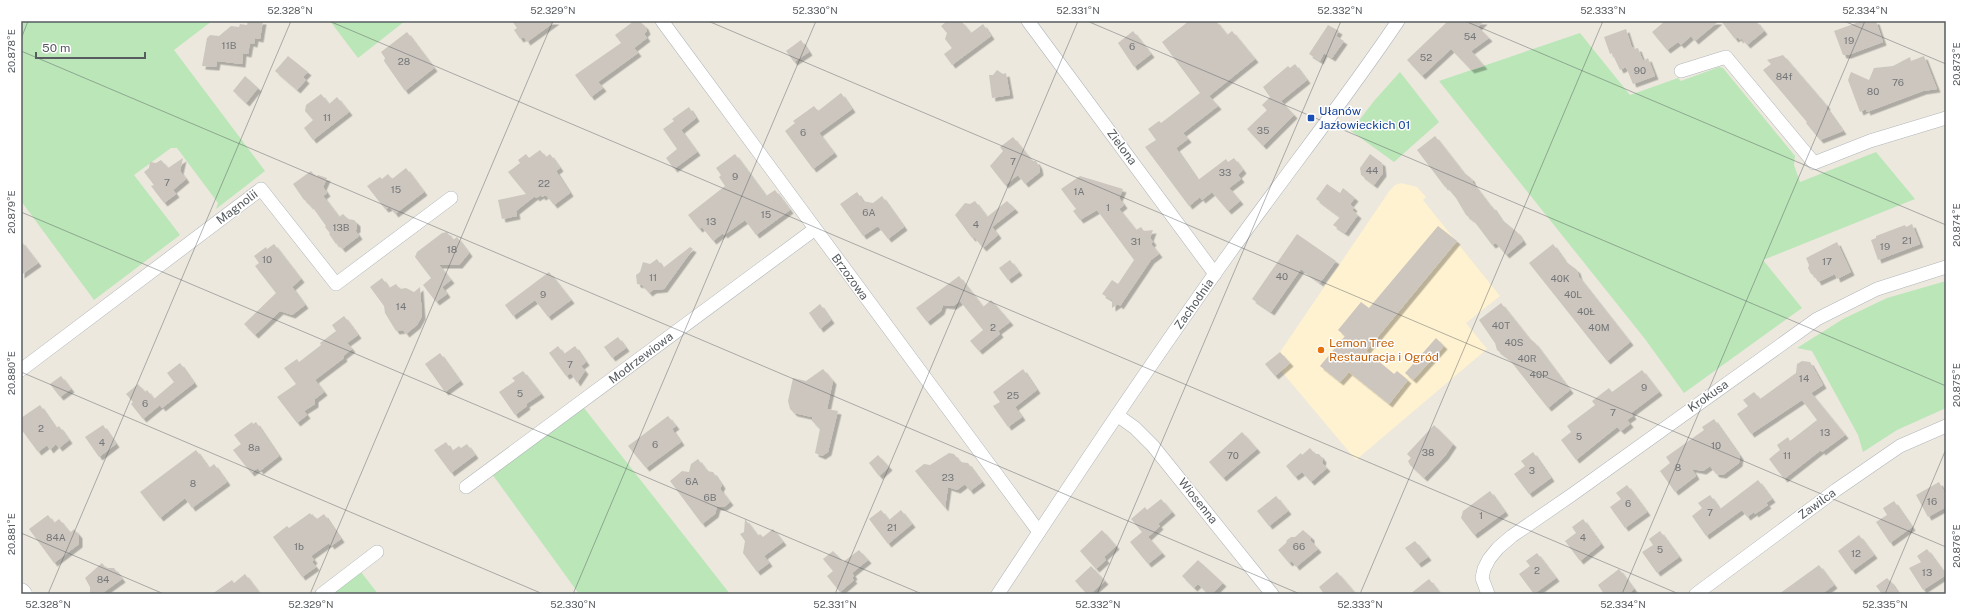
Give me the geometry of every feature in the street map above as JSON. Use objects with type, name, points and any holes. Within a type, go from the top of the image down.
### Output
[{"type":"street","name":"Brzozowa","points":[[662,21],[1039,532]]},
{"type":"street","name":"Zielona","points":[[1028,21],[1215,274]]},
{"type":"street","name":"Zachodnia","points":[[998,594],[1117,415],[1215,274],[1372,60],[1398,21]]},
{"type":"street","points":[[1682,71],[1726,57],[1814,163],[1870,141],[1946,118]]},
{"type":"street","name":"Magnolii","points":[[21,370],[261,189],[336,284],[451,198]]},
{"type":"street","name":"Modrzewiowa","points":[[466,487],[815,228]]},
{"type":"street","name":"Krokusa","points":[[1488,594],[1482,578],[1489,559],[1512,536],[1573,494],[1817,318],[1877,289],[1946,267]]},
{"type":"street","name":"Wiosenna","points":[[1117,415],[1135,428],[1154,446],[1272,594]]},
{"type":"street","name":"Zawilca","points":[[1696,594],[1836,490],[1894,451],[1929,432],[1946,426]]},
{"type":"street","points":[[322,594],[377,552]]},
{"type":"shaded area","points":[[1401,183],[1417,187],[1426,197],[1423,200],[1500,296],[1466,323],[1487,349],[1356,460],[1271,359],[1280,352],[1390,190],[1395,185]]},
{"type":"green space","points":[[21,21],[212,21],[174,50],[265,171],[216,209],[218,203],[177,148],[171,148],[134,175],[180,235],[94,300],[21,201]]},
{"type":"green space","points":[[330,21],[405,21],[358,58]]},
{"type":"green space","points":[[1580,33],[1630,95],[1678,78],[1681,81],[1719,67],[1723,68],[1795,156],[1794,165],[1800,182],[1876,152],[1915,199],[1763,260],[1802,308],[1684,393],[1645,339],[1439,81]]},
{"type":"green space","points":[[1400,72],[1439,122],[1394,162],[1351,131],[1374,101]]},
{"type":"green space","points":[[1946,281],[1946,408],[1897,430],[1863,452],[1858,435],[1812,351],[1797,348],[1843,319],[1887,298]]},
{"type":"green space","points":[[584,408],[730,594],[579,594],[492,474]]},
{"type":"green space","points":[[361,572],[378,594],[332,594]]},
{"type":"building","points":[[248,21],[263,21],[260,39],[255,38],[254,44],[250,43],[248,54],[243,53],[242,64],[217,61],[216,67],[202,66],[207,38],[210,35],[219,36],[231,26],[239,27],[240,24],[247,25]]},
{"type":"building","points":[[512,21],[556,21],[527,42],[524,37],[520,39],[514,30],[517,28]]},
{"type":"building","points":[[634,21],[639,21],[645,26],[647,31],[644,34],[647,38],[634,48],[638,53],[598,82],[603,88],[591,97],[575,75],[621,43],[615,35]]},
{"type":"building","points":[[947,21],[961,21],[971,33],[983,24],[991,36],[952,65],[944,54],[952,48],[945,39],[947,33],[941,26]]},
{"type":"building","points":[[1189,21],[1216,21],[1227,35],[1232,31],[1255,59],[1209,96],[1218,106],[1183,133],[1188,139],[1176,148],[1198,180],[1226,159],[1228,162],[1234,158],[1243,170],[1238,175],[1241,179],[1229,188],[1240,201],[1228,211],[1212,192],[1202,200],[1200,197],[1189,206],[1145,147],[1156,140],[1148,129],[1159,121],[1161,123],[1200,93],[1162,42]]},
{"type":"building","points":[[1448,21],[1484,21],[1478,27],[1489,38],[1471,51],[1484,66],[1471,70],[1451,49],[1422,76],[1407,60]]},
{"type":"building","points":[[1665,21],[1719,21],[1695,41],[1691,36],[1681,45],[1678,42],[1667,50],[1652,32]]},
{"type":"building","points":[[1721,21],[1756,21],[1764,31],[1747,45],[1741,38],[1740,40],[1738,37],[1735,39]]},
{"type":"building","points":[[1862,21],[1876,21],[1883,42],[1848,55],[1843,55],[1834,31]]},
{"type":"building","points":[[1328,25],[1339,31],[1336,36],[1344,41],[1332,58],[1324,53],[1320,61],[1309,54]]},
{"type":"building","points":[[1626,29],[1632,48],[1638,48],[1643,61],[1648,58],[1655,76],[1633,84],[1626,67],[1620,70],[1612,53],[1610,54],[1604,37]]},
{"type":"building","points":[[1133,31],[1151,54],[1134,67],[1118,43]]},
{"type":"building","points":[[407,32],[434,68],[405,91],[384,61],[385,58],[381,52]]},
{"type":"building","points":[[801,40],[809,52],[794,62],[786,51]]},
{"type":"building","points":[[1783,55],[1827,106],[1826,107],[1843,131],[1820,140],[1806,123],[1807,122],[1763,70],[1771,64],[1767,60]]},
{"type":"building","points":[[288,56],[308,72],[303,77],[306,80],[297,90],[275,71]]},
{"type":"building","points":[[1924,56],[1937,89],[1923,91],[1867,112],[1866,109],[1860,112],[1848,80],[1851,72],[1869,80],[1874,68],[1893,66],[1910,57],[1911,61]]},
{"type":"building","points":[[1295,64],[1307,80],[1281,101],[1294,115],[1263,146],[1247,129],[1267,110],[1262,105],[1270,97],[1263,87],[1288,66],[1290,68]]},
{"type":"building","points":[[997,70],[1003,74],[1006,73],[1010,95],[992,98],[989,75],[993,75]]},
{"type":"building","points":[[245,76],[258,88],[246,103],[233,91]]},
{"type":"building","points":[[841,93],[852,109],[819,133],[834,153],[813,169],[785,131],[795,123],[793,121],[814,106],[818,111]]},
{"type":"building","points":[[321,94],[329,104],[337,97],[349,112],[313,140],[304,128],[313,120],[305,111],[306,105]]},
{"type":"building","points":[[689,107],[696,118],[681,130],[697,152],[674,169],[666,158],[677,149],[663,129],[674,121],[672,119]]},
{"type":"building","points":[[1435,136],[1463,172],[1471,178],[1473,183],[1501,219],[1517,232],[1523,241],[1506,255],[1496,243],[1492,245],[1474,221],[1466,215],[1456,198],[1446,186],[1445,187],[1417,150]]},
{"type":"building","points":[[1013,137],[1032,161],[1036,161],[1040,172],[1025,184],[1018,175],[1005,185],[990,166],[1003,151],[1000,147]]},
{"type":"building","points":[[540,150],[546,157],[550,154],[560,168],[556,171],[570,193],[554,205],[546,195],[542,197],[541,195],[536,198],[535,196],[516,211],[517,216],[502,219],[498,200],[526,194],[508,172],[520,163],[518,160],[526,154],[529,158]]},
{"type":"building","points":[[735,154],[766,196],[775,190],[790,210],[756,235],[745,220],[724,235],[723,233],[713,241],[702,227],[699,229],[688,215],[725,186],[719,177],[721,175],[716,168]]},
{"type":"building","points":[[1370,154],[1382,163],[1383,173],[1374,185],[1361,175],[1360,168]]},
{"type":"building","points":[[183,158],[180,171],[186,179],[173,190],[176,194],[164,203],[151,186],[154,185],[144,172],[149,168],[150,162],[156,163],[161,160],[168,168]]},
{"type":"building","points":[[406,168],[424,192],[395,214],[390,207],[385,209],[367,186],[380,177],[382,179],[388,174],[392,179]]},
{"type":"building","points":[[311,171],[316,177],[318,175],[327,178],[323,187],[327,193],[323,196],[339,217],[343,214],[348,219],[354,220],[357,223],[357,229],[355,230],[359,236],[342,249],[337,243],[336,244],[325,227],[326,226],[311,205],[310,206],[304,200],[293,184]]},
{"type":"building","points":[[1080,176],[1123,189],[1119,198],[1124,205],[1119,209],[1136,230],[1141,227],[1144,231],[1153,230],[1150,238],[1153,242],[1151,244],[1159,254],[1151,260],[1120,306],[1118,304],[1112,308],[1112,300],[1102,294],[1112,280],[1118,284],[1134,260],[1097,210],[1080,220],[1073,211],[1076,209],[1061,189]]},
{"type":"building","points":[[1327,184],[1340,193],[1343,188],[1355,198],[1350,204],[1354,208],[1352,210],[1358,215],[1345,233],[1333,225],[1340,217],[1316,199]]},
{"type":"building","points":[[857,192],[863,201],[873,203],[882,196],[904,227],[888,239],[878,226],[863,236],[840,204]]},
{"type":"building","points":[[975,201],[987,217],[1007,201],[1015,209],[992,227],[998,235],[983,248],[974,237],[972,238],[955,215],[965,203],[970,204]]},
{"type":"building","points":[[1912,224],[1920,244],[1878,260],[1871,240],[1876,238],[1876,236],[1905,225],[1906,227]]},
{"type":"building","points":[[1438,226],[1457,241],[1366,351],[1394,374],[1397,371],[1408,380],[1389,404],[1349,372],[1340,382],[1320,366],[1345,336],[1338,330],[1361,302],[1369,308]]},
{"type":"building","points":[[447,232],[453,240],[457,237],[469,253],[459,265],[439,265],[451,280],[442,287],[447,294],[436,302],[423,285],[431,278],[415,257],[417,252],[442,233]]},
{"type":"building","points":[[1297,234],[1336,261],[1320,283],[1301,269],[1271,312],[1252,299]]},
{"type":"building","points":[[21,241],[38,263],[21,275]]},
{"type":"building","points":[[1837,242],[1851,272],[1837,279],[1835,274],[1818,282],[1808,268],[1809,265],[1806,258]]},
{"type":"building","points":[[274,244],[301,279],[292,287],[305,305],[292,315],[280,311],[255,335],[244,324],[276,293],[255,266],[259,263],[254,256],[266,247],[267,249]]},
{"type":"building","points":[[1553,244],[1565,261],[1577,270],[1579,277],[1630,342],[1607,361],[1529,263]]},
{"type":"building","points":[[690,247],[693,249],[664,289],[653,290],[649,293],[642,285],[637,284],[636,275],[640,272],[643,262],[650,264],[657,259],[663,268]]},
{"type":"building","points":[[1010,260],[1019,272],[1008,280],[999,268]]},
{"type":"building","points":[[549,272],[571,300],[548,317],[535,300],[513,316],[505,305]]},
{"type":"building","points":[[959,276],[983,307],[991,300],[1010,322],[998,331],[1000,334],[979,351],[970,341],[983,330],[960,301],[953,306],[943,305],[941,311],[927,322],[916,308]]},
{"type":"building","points":[[382,278],[389,288],[396,284],[400,289],[406,288],[414,292],[420,287],[422,316],[417,325],[406,334],[403,330],[396,331],[385,313],[384,306],[370,287]]},
{"type":"building","points":[[1501,303],[1528,337],[1535,343],[1570,390],[1548,408],[1509,359],[1497,350],[1495,343],[1479,320]]},
{"type":"building","points":[[820,304],[831,320],[820,329],[809,313]]},
{"type":"building","points":[[344,316],[358,335],[347,343],[352,349],[343,356],[344,358],[315,380],[324,392],[315,399],[315,404],[304,411],[307,415],[297,423],[277,397],[296,384],[284,368],[297,359],[299,362],[321,345],[320,343],[336,331],[332,325]]},
{"type":"building","points":[[618,337],[626,348],[612,358],[604,347]]},
{"type":"building","points":[[1436,338],[1444,346],[1413,380],[1405,373]]},
{"type":"building","points":[[558,346],[564,354],[575,346],[586,362],[581,366],[585,371],[577,383],[571,373],[566,376],[549,353]]},
{"type":"building","points":[[1280,352],[1290,363],[1275,376],[1265,364]]},
{"type":"building","points":[[440,353],[460,381],[445,392],[425,364]]},
{"type":"building","points":[[1802,361],[1810,362],[1823,385],[1811,393],[1845,435],[1822,452],[1821,450],[1784,479],[1769,459],[1780,450],[1777,445],[1788,437],[1790,441],[1817,420],[1802,400],[1751,434],[1737,414],[1748,406],[1743,400],[1754,392],[1760,399],[1796,373],[1797,364]]},
{"type":"building","points":[[180,363],[194,383],[162,408],[160,405],[143,419],[131,404],[133,402],[126,394],[138,384],[145,392],[147,390],[154,399],[174,382],[167,373]]},
{"type":"building","points":[[823,369],[833,381],[827,409],[838,411],[828,452],[822,456],[815,453],[820,429],[812,421],[812,417],[794,413],[790,409],[788,401],[793,378],[806,381]]},
{"type":"building","points":[[1023,369],[1037,390],[1015,407],[1022,417],[1008,427],[993,406],[1000,402],[993,392]]},
{"type":"building","points":[[1642,370],[1659,392],[1631,413],[1633,416],[1627,420],[1630,424],[1621,431],[1617,427],[1576,460],[1561,440],[1571,432],[1567,426],[1595,405],[1592,401],[1609,388],[1612,392]]},
{"type":"building","points":[[523,371],[541,394],[526,404],[527,406],[515,415],[499,392],[515,381],[512,378]]},
{"type":"building","points":[[61,376],[71,389],[60,397],[50,384]]},
{"type":"building","points":[[40,405],[56,428],[59,426],[69,440],[59,448],[56,444],[50,450],[47,445],[38,452],[21,429],[21,418]]},
{"type":"building","points":[[668,416],[676,426],[672,429],[681,442],[646,468],[628,446]]},
{"type":"building","points":[[1714,419],[1740,456],[1739,463],[1723,475],[1716,474],[1710,466],[1703,471],[1692,469],[1696,476],[1675,492],[1660,471],[1670,463],[1666,457],[1704,430],[1702,427]]},
{"type":"building","points":[[252,422],[253,424],[256,422],[279,456],[260,471],[258,468],[251,473],[233,450],[241,444],[234,435]]},
{"type":"building","points":[[103,425],[116,444],[99,457],[85,437]]},
{"type":"building","points":[[1434,425],[1453,444],[1445,456],[1424,478],[1410,465],[1408,461],[1411,458],[1407,454]]},
{"type":"building","points":[[1242,432],[1257,449],[1223,478],[1209,462]]},
{"type":"building","points":[[446,442],[452,451],[459,446],[461,448],[467,444],[475,455],[451,473],[434,450]]},
{"type":"building","points":[[1310,448],[1315,454],[1319,454],[1323,459],[1322,463],[1327,468],[1311,482],[1302,472],[1295,477],[1286,466],[1301,453],[1302,455]]},
{"type":"building","points":[[196,450],[209,468],[214,464],[227,482],[192,508],[185,498],[160,518],[140,492]]},
{"type":"building","points":[[1533,452],[1551,478],[1529,494],[1514,474],[1525,466],[1521,461]]},
{"type":"building","points":[[949,453],[954,454],[960,462],[968,463],[982,482],[970,491],[965,484],[957,490],[948,487],[945,508],[915,471],[924,464],[930,465]]},
{"type":"building","points":[[878,455],[889,467],[879,476],[869,463]]},
{"type":"building","points":[[698,459],[707,471],[713,472],[722,485],[720,489],[730,502],[724,507],[717,507],[715,514],[702,524],[670,481],[682,471],[689,472],[691,464]]},
{"type":"building","points":[[1758,480],[1772,499],[1766,503],[1768,505],[1755,514],[1754,512],[1747,517],[1742,510],[1706,536],[1692,516],[1702,508],[1698,503],[1710,495],[1720,509]]},
{"type":"building","points":[[1939,482],[1946,495],[1946,507],[1928,517],[1916,495]]},
{"type":"building","points":[[1627,485],[1647,512],[1625,528],[1610,507],[1621,499],[1616,493]]},
{"type":"building","points":[[1490,491],[1505,512],[1474,535],[1461,518],[1463,511]]},
{"type":"building","points":[[1276,496],[1288,511],[1269,526],[1257,511]]},
{"type":"building","points":[[1161,499],[1172,512],[1158,524],[1160,526],[1148,537],[1162,553],[1148,564],[1130,542],[1142,532],[1131,519],[1145,507],[1147,510]]},
{"type":"building","points":[[1894,501],[1912,527],[1890,543],[1876,522],[1887,515],[1883,508]]},
{"type":"building","points":[[881,510],[889,520],[901,510],[912,524],[888,544],[869,519]]},
{"type":"building","points":[[310,513],[317,519],[324,514],[341,539],[331,546],[329,543],[311,556],[314,560],[312,562],[316,567],[302,577],[273,537],[287,526],[289,528]]},
{"type":"building","points":[[48,515],[54,523],[59,519],[67,529],[71,532],[74,529],[79,535],[79,544],[54,563],[29,529]]},
{"type":"building","points":[[745,519],[758,536],[760,534],[763,537],[773,529],[783,542],[764,556],[769,563],[757,572],[743,553],[745,541],[740,534],[744,532]]},
{"type":"building","points":[[1583,519],[1601,544],[1580,561],[1565,541],[1576,533],[1572,527]]},
{"type":"building","points":[[1102,530],[1116,546],[1104,557],[1106,560],[1096,569],[1080,551]]},
{"type":"building","points":[[1303,530],[1311,537],[1311,541],[1318,549],[1296,567],[1292,561],[1289,563],[1278,550],[1286,543],[1287,540],[1291,537],[1295,537]]},
{"type":"building","points":[[1660,531],[1679,557],[1657,573],[1642,552],[1653,545],[1649,539]]},
{"type":"building","points":[[1859,535],[1874,555],[1852,571],[1838,551]]},
{"type":"building","points":[[1415,541],[1428,557],[1418,564],[1405,548]]},
{"type":"building","points":[[1927,549],[1946,575],[1923,590],[1909,568],[1921,562],[1917,556]]},
{"type":"building","points":[[859,550],[868,560],[852,573],[854,576],[852,578],[854,580],[840,592],[827,576],[833,571],[823,559],[833,551],[843,562]]},
{"type":"building","points":[[1537,553],[1556,578],[1534,594],[1519,574],[1530,566],[1526,561]]},
{"type":"building","points":[[1198,560],[1223,583],[1212,594],[1208,594],[1198,584],[1194,588],[1182,576]]},
{"type":"building","points":[[102,563],[106,568],[114,568],[122,579],[101,594],[90,594],[90,587],[85,578]]},
{"type":"building","points":[[1819,565],[1834,585],[1822,594],[1779,594]]},
{"type":"building","points":[[1091,566],[1105,581],[1090,594],[1087,594],[1075,581]]},
{"type":"building","points":[[1619,569],[1634,589],[1628,594],[1604,594],[1598,585]]},
{"type":"building","points":[[1337,572],[1356,594],[1324,594],[1319,587]]},
{"type":"building","points":[[245,574],[260,594],[212,594],[232,580],[234,583]]},
{"type":"building","points":[[1887,578],[1899,594],[1882,594],[1876,586]]},
{"type":"building","points":[[1429,579],[1441,594],[1410,594]]},
{"type":"place","name":"Ułanów Jazłowieckich 01","points":[[1311,118]]},
{"type":"place","name":"Lemon Tree Restauracja i Ogród","points":[[1321,350]]}]
